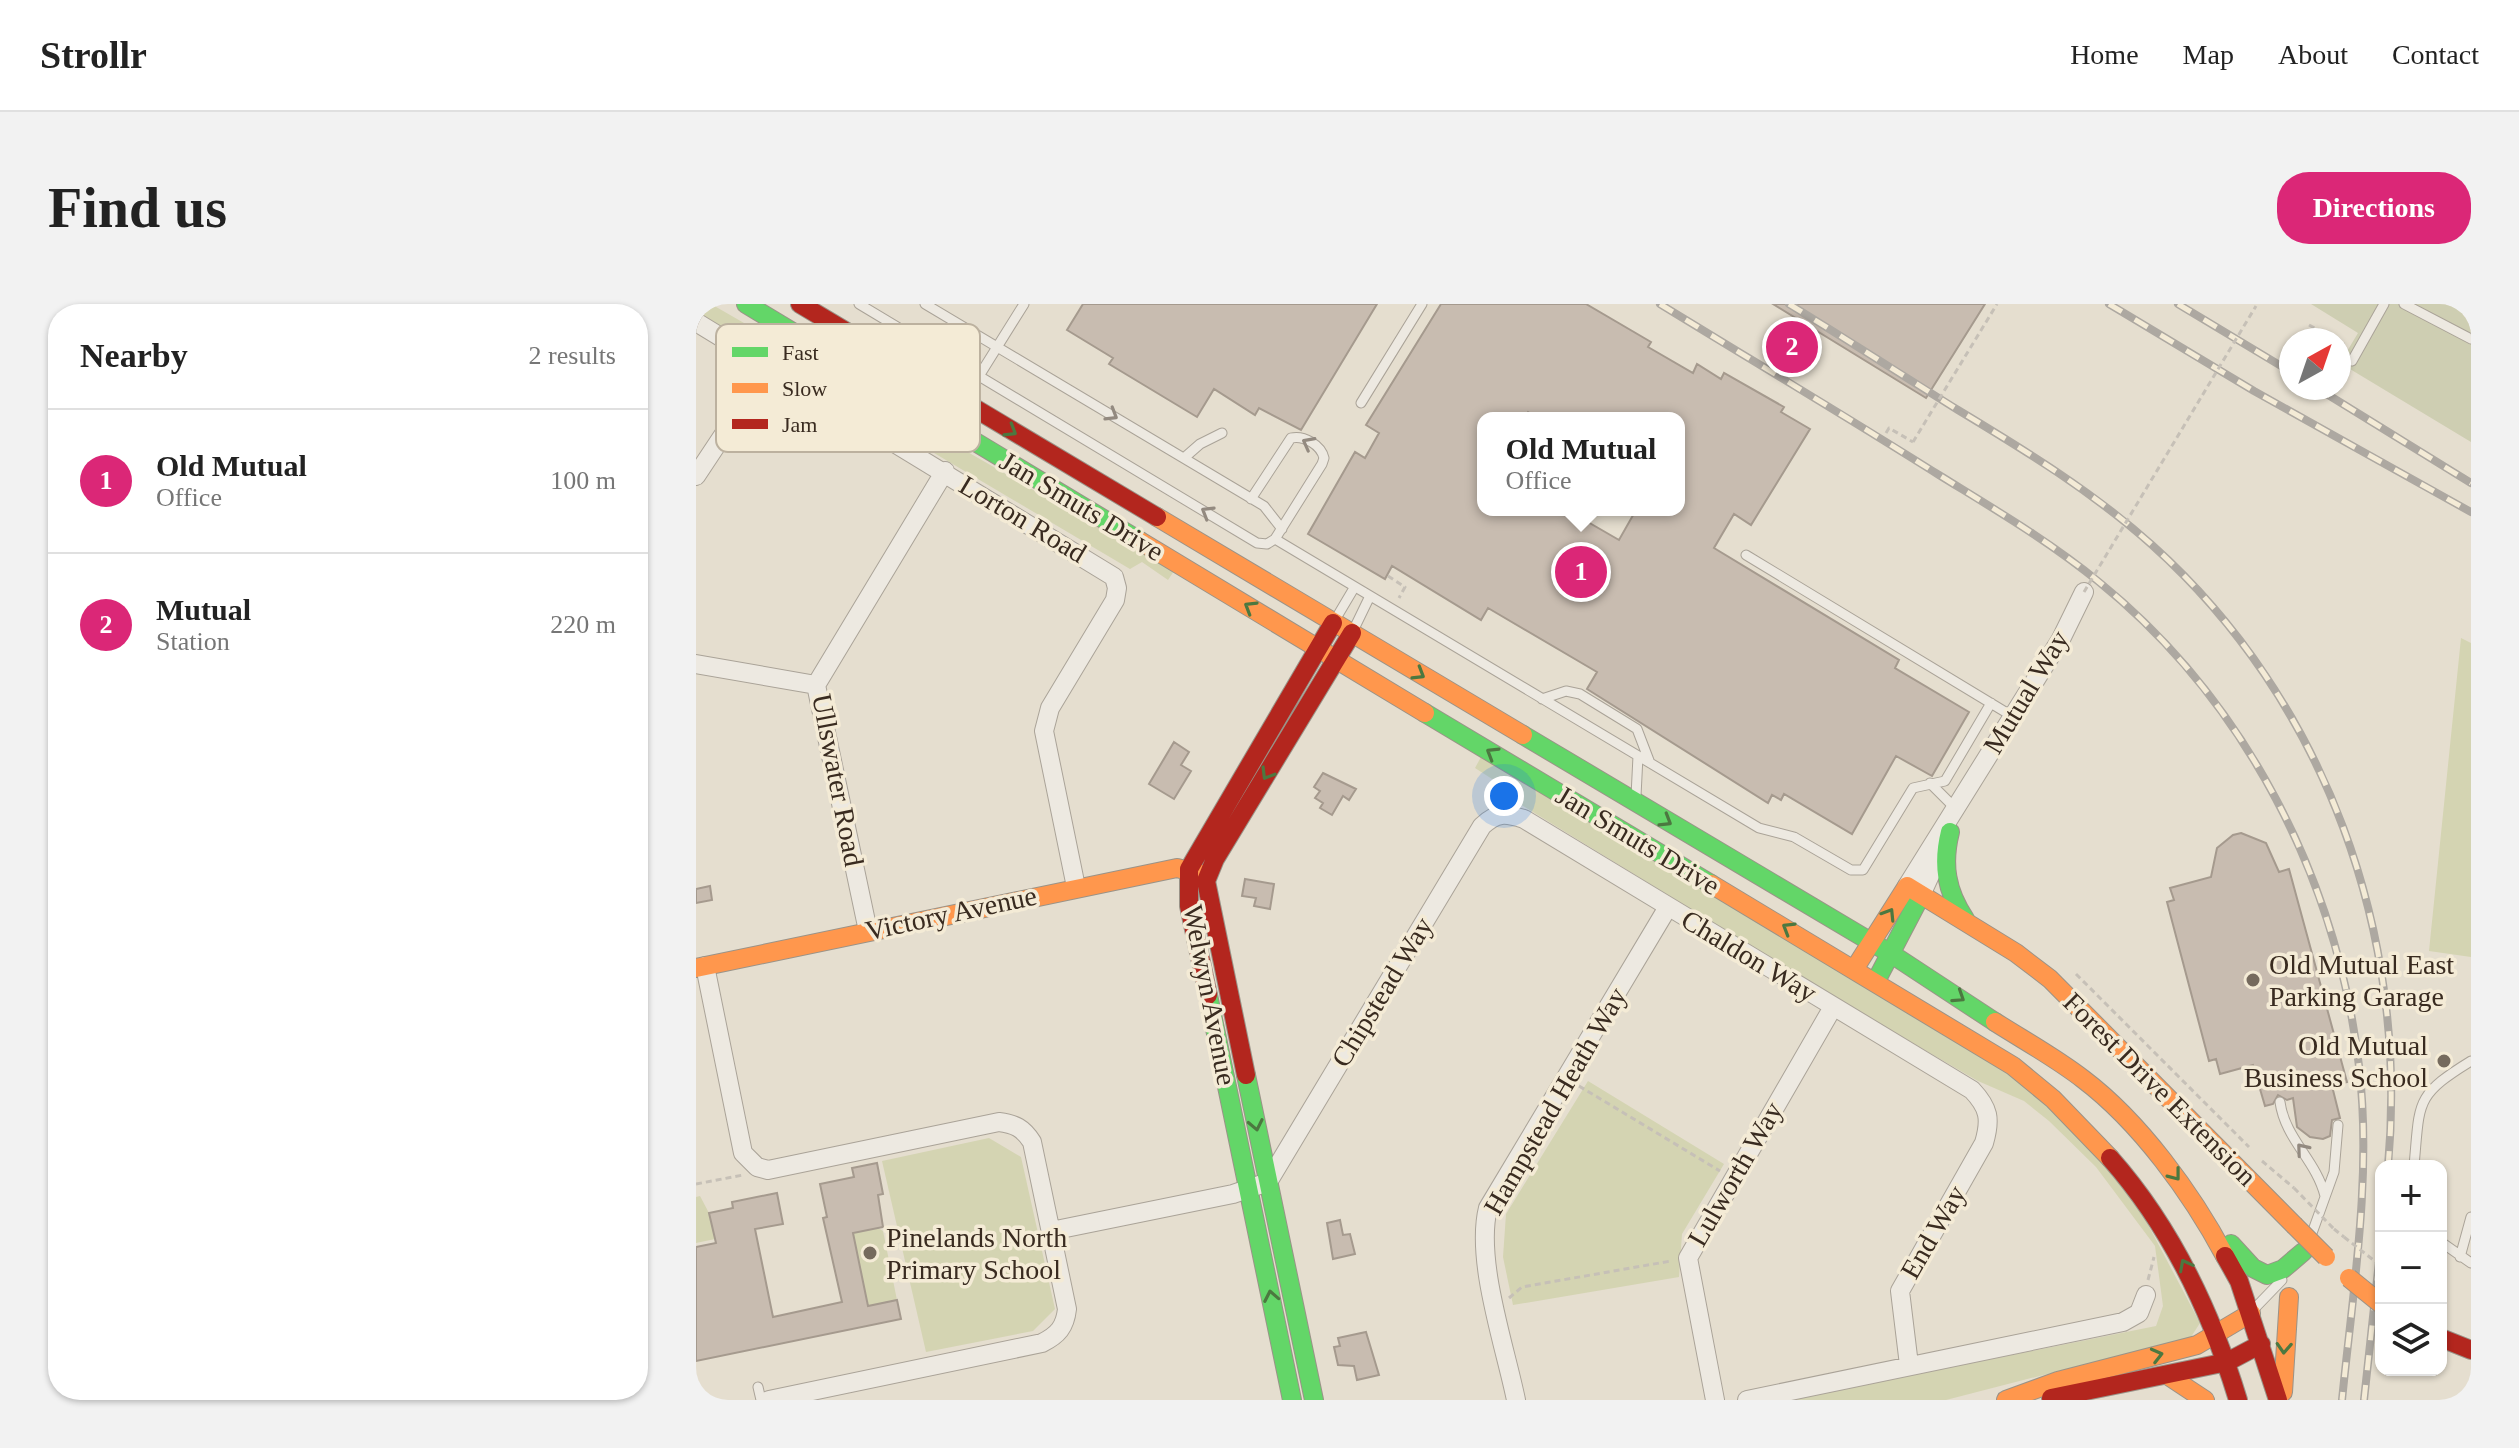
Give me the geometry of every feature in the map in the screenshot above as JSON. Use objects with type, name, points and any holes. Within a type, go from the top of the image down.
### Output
[{"type":"main road","name":"Jan Smuts Drive","points":[[746,304],[779,324]]},
{"type":"main road","name":"Jan Smuts Drive","points":[[800,304],[833,324]]},
{"type":"main road","name":"Jan Smuts Drive","points":[[980,412],[1893,955],[2085,1080],[2149,1144],[2199,1207],[2239,1281],[2264,1339],[2281,1400]]},
{"type":"main road","name":"Jan Smuts Drive","points":[[980,445],[1855,968],[2013,1066],[2093,1137],[2162,1225],[2234,1358],[2238,1400]]},
{"type":"main road","name":"Welwyn Avenue","points":[[1314,1400],[1299,1330],[1189,906],[1198,872],[1278,716],[1333,623]]},
{"type":"main road","name":"Welwyn Avenue","points":[[1198,872],[1296,726],[1352,633]]},
{"type":"main road","points":[[1950,832],[1945,855],[1946,879],[1956,906],[1970,924]]},
{"type":"main road","name":"Welwyn Avenue","points":[[1198,872],[1207,893],[1259,1184],[1277,1331],[1292,1400]]},
{"type":"main road","name":"Victory Avenue","points":[[700,967],[1076,887],[1154,873],[1198,872]]},
{"type":"main road","points":[[1154,873],[1175,883],[1189,906]]},
{"type":"main road","name":"Mutual Way","points":[[1855,968],[1914,890]]},
{"type":"main road","name":"Mutual Way","points":[[1876,981],[1893,955],[1914,890]]},
{"type":"main road","name":"Forest Drive Extension","points":[[1914,890],[2050,979],[2326,1257],[2375,1299]]},
{"type":"main road","points":[[2199,1207],[2239,1255],[2260,1273],[2276,1273],[2303,1252]]},
{"type":"main road","points":[[2281,1400],[2291,1291]]},
{"type":"main road","points":[[2006,1400],[2058,1381],[2197,1345],[2219,1335],[2251,1313]]},
{"type":"main road","points":[[2251,1313],[2234,1358],[2253,1400]]},
{"type":"main road","points":[[2031,1400],[2167,1375],[2234,1358],[2264,1339]]},
{"type":"main road","points":[[2447,1340],[2471,1350]]},
{"type":"main road","points":[[2167,1375],[2205,1400]]},
{"type":"street","name":"Lorton Road","points":[[696,322],[716,334]]},
{"type":"street","points":[[696,476],[716,446]]},
{"type":"street","name":"Lorton Road","points":[[913,452],[1103,567],[1114,577],[1117,588],[1115,600],[1050,708],[1044,731],[1076,887]]},
{"type":"street","name":"Ullswater Road","points":[[868,931],[816,685],[945,471]]},
{"type":"street","name":"Mutual Way","points":[[1914,890],[1955,808],[2061,639],[2084,592]]},
{"type":"street","points":[[696,664],[816,685]]},
{"type":"street","name":"Mutual Way","points":[[1914,890],[1950,832],[1965,791]]},
{"type":"street","name":"Chaldon Way","points":[[1507,813],[1524,819],[1972,1090],[1987,1105]]},
{"type":"street","name":"Chipstead Way","points":[[1259,1184],[1482,826],[1493,816],[1507,813]]},
{"type":"street","name":"Hampstead Heath Way","points":[[1516,1400],[1484,1253],[1483,1227],[1488,1208],[1668,907]]},
{"type":"street","points":[[700,967],[743,1153],[757,1167],[779,1174],[999,1122],[1013,1124],[1024,1131],[1032,1142],[1067,1309],[1065,1323],[1056,1336],[1042,1343],[764,1393]]},
{"type":"street","name":"Lulworth Way","points":[[1715,1400],[1688,1258],[1833,1007]]},
{"type":"street","name":"End Way","points":[[1909,1365],[1900,1291],[1984,1143],[1989,1124],[1987,1105]]},
{"type":"street","points":[[1051,1231],[1259,1184]]},
{"type":"street","points":[[1747,1400],[2123,1322],[2139,1313],[2146,1295]]},
{"type":"lane","points":[[859,304],[892,324]]},
{"type":"lane","points":[[925,304],[959,324]]},
{"type":"lane","points":[[980,374],[1024,304]]},
{"type":"lane","points":[[1361,403],[1422,304]]},
{"type":"lane","points":[[2352,361],[2384,304]]},
{"type":"lane","points":[[2404,304],[2471,339]]},
{"type":"lane","points":[[980,336],[1251,499],[1272,514],[1282,529]]},
{"type":"lane","points":[[980,377],[1257,543],[1267,544],[1282,529],[1322,464],[1324,458],[1318,447],[1303,438],[1291,438],[1251,499]]},
{"type":"lane","points":[[1184,458],[1200,444],[1222,433]]},
{"type":"lane","points":[[1275,539],[1369,598],[1759,828],[1794,837],[1858,872],[1863,870],[1913,788],[1945,781]]},
{"type":"lane","points":[[1746,555],[2012,716]]},
{"type":"lane","points":[[1333,623],[1354,588]]},
{"type":"lane","points":[[1352,633],[1369,598]]},
{"type":"lane","points":[[1542,699],[1566,691],[1580,694],[1637,729],[1650,763]]},
{"type":"lane","points":[[1945,781],[1991,703]]},
{"type":"lane","points":[[1278,716],[1296,726]]},
{"type":"lane","points":[[1636,803],[1638,756]]},
{"type":"lane","points":[[1945,781],[1955,808]]},
{"type":"lane","points":[[1930,783],[1955,808]]},
{"type":"lane","points":[[2415,1160],[2423,1098],[2438,1082],[2471,1061]]},
{"type":"lane","points":[[2280,1102],[2289,1134],[2313,1162],[2325,1196]]},
{"type":"lane","points":[[2296,1275],[2334,1172],[2338,1125]]},
{"type":"lane","points":[[2460,1257],[2471,1217]]},
{"type":"lane","points":[[2447,1247],[2471,1263]]},
{"type":"lane","points":[[2251,1313],[2303,1252]]},
{"type":"lane","points":[[2277,1316],[2291,1291]]},
{"type":"lane","points":[[1277,1331],[1299,1330]]},
{"type":"lane","points":[[761,1400],[764,1393]]},
{"type":"path","points":[[1886,433],[1889,428],[1913,442],[1997,304]]},
{"type":"path","points":[[2084,592],[2256,306]]},
{"type":"path","points":[[2309,325],[2314,328]]},
{"type":"path","points":[[1388,576],[1405,587],[1395,605]]},
{"type":"path","points":[[1565,1078],[1719,1171],[1736,1171]]},
{"type":"path","points":[[696,1184],[743,1175],[757,1167]]},
{"type":"path","points":[[2294,1188],[2334,1229],[2375,1261]]},
{"type":"path","points":[[2146,1295],[2155,1253]]},
{"type":"path","points":[[1497,1309],[1522,1287],[1688,1258]]},
{"type":"green space","points":[[696,304],[711,304],[746,324],[716,324],[696,312]]},
{"type":"green space","points":[[2311,304],[2471,304],[2471,442],[2351,370],[2351,345],[2358,333]]},
{"type":"green space","points":[[932,452],[968,452],[1174,571],[1168,580],[1142,562],[1130,569]]},
{"type":"green space","points":[[2461,638],[2471,643],[2471,957],[2429,951]]},
{"type":"green space","points":[[1481,757],[2008,1073],[2118,1168],[2200,1323],[2191,1337],[1946,1400],[1788,1400],[2156,1326],[2163,1306],[2155,1246],[2096,1167],[2024,1101],[1978,1081],[1842,1002],[1515,801],[1506,788],[1475,768]]},
{"type":"green space","points":[[1588,1081],[1724,1164],[1682,1234],[1679,1277],[1513,1305],[1503,1257],[1506,1214]]},
{"type":"green space","points":[[989,1138],[1021,1157],[1055,1309],[1033,1331],[926,1352],[882,1161]]},
{"type":"green space","points":[[700,1196],[709,1213],[715,1239],[696,1243],[696,1197]]},
{"type":"green space","points":[[878,1228],[883,1231],[897,1300],[868,1306],[853,1233]]},
{"type":"building","points":[[1083,304],[1377,304],[1301,430],[1259,408],[1255,415],[1214,389],[1197,417],[1109,364],[1113,358],[1067,330]]},
{"type":"building","points":[[1441,304],[1586,304],[1651,342],[1648,347],[1693,373],[1697,364],[1721,379],[1724,373],[1784,407],[1781,412],[1810,429],[1751,525],[1734,514],[1714,548],[1899,660],[1895,668],[1969,712],[1932,776],[1896,756],[1852,834],[1784,794],[1781,800],[1772,795],[1768,803],[1587,689],[1597,672],[1488,608],[1481,620],[1392,566],[1385,579],[1308,534],[1355,452],[1365,458],[1379,433],[1366,425]]},
{"type":"building","points":[[1773,304],[1985,304],[1926,398]]},
{"type":"building","points":[[1174,742],[1189,752],[1181,765],[1191,771],[1174,799],[1149,784]]},
{"type":"building","points":[[1323,773],[1356,789],[1349,800],[1343,796],[1332,815],[1320,808],[1323,803],[1315,798],[1320,791],[1314,787]]},
{"type":"building","name":"Old Mutual East Parking Garage","points":[[2241,833],[2266,843],[2279,872],[2289,869],[2347,1082],[2332,1086],[2340,1118],[2332,1120],[2330,1136],[2323,1139],[2310,1137],[2297,1127],[2293,1098],[2287,1100],[2278,1095],[2273,1104],[2265,1106],[2253,1065],[2220,1074],[2216,1059],[2209,1061],[2167,902],[2174,900],[2170,888],[2211,877],[2217,848],[2233,835]]},
{"type":"building","points":[[1245,879],[1274,884],[1270,909],[1254,906],[1256,898],[1242,896]]},
{"type":"building","points":[[710,886],[712,900],[696,903],[696,889]]},
{"type":"building","points":[[877,1163],[883,1194],[878,1195],[883,1227],[853,1233],[868,1306],[897,1300],[901,1319],[696,1361],[696,1247],[716,1243],[709,1213],[733,1208],[732,1202],[777,1193],[783,1224],[755,1229],[773,1317],[842,1302],[823,1218],[827,1217],[820,1184],[854,1177],[852,1168]]},
{"type":"building","points":[[1340,1220],[1343,1235],[1350,1234],[1355,1254],[1333,1259],[1327,1223]]},
{"type":"building","points":[[1366,1332],[1379,1375],[1357,1380],[1354,1366],[1338,1365],[1334,1347],[1340,1346],[1338,1338]]},
{"type":"railway","points":[[1660,304],[2001,513],[2080,567],[2151,629],[2199,682],[2240,738],[2276,799],[2306,862],[2330,929],[2348,997],[2359,1066],[2362,1191],[2342,1400]]},
{"type":"railway","points":[[1789,304],[2034,457],[2106,507],[2152,545],[2213,607],[2265,675],[2309,749],[2343,827],[2368,909],[2384,993],[2391,1079],[2388,1160]]},
{"type":"railway","points":[[2109,304],[2254,391],[2471,512]]},
{"type":"railway","points":[[2178,304],[2279,365]]},
{"type":"railway","points":[[2336,400],[2471,483]]},
{"type":"railway","points":[[2364,1400],[2375,1298]]},
{"type":"traffic: fast","points":[[746,304],[779,324]]},
{"type":"traffic: fast","points":[[980,445],[1140,541]]},
{"type":"traffic: fast","points":[[1425,713],[1711,884]]},
{"type":"traffic: fast","points":[[1523,735],[1893,955],[1995,1022]]},
{"type":"traffic: fast","points":[[1950,832],[1946,855],[1947,877],[1965,919]]},
{"type":"traffic: fast","points":[[1876,981],[1921,895]]},
{"type":"traffic: fast","points":[[1208,995],[1292,1400]]},
{"type":"traffic: fast","points":[[1246,1075],[1314,1400]]},
{"type":"traffic: fast","points":[[2231,1244],[2253,1268],[2267,1275],[2283,1269],[2303,1252]]},
{"type":"traffic: slow","points":[[1157,517],[1523,735]]},
{"type":"traffic: slow","points":[[1140,541],[1425,713]]},
{"type":"traffic: slow","points":[[696,968],[1177,868],[1205,875]]},
{"type":"traffic: slow","points":[[1711,884],[2013,1066],[2053,1099],[2110,1158]]},
{"type":"traffic: slow","points":[[1855,968],[1907,886],[2016,953],[2050,979],[2294,1225]]},
{"type":"traffic: slow","points":[[1995,1022],[2073,1071],[2125,1116],[2181,1184],[2225,1256]]},
{"type":"traffic: slow","points":[[2294,1225],[2326,1257]]},
{"type":"traffic: slow","points":[[2349,1278],[2375,1299]]},
{"type":"traffic: slow","points":[[2283,1392],[2289,1297]]},
{"type":"traffic: slow","points":[[2006,1400],[2058,1381],[2197,1345],[2251,1313]]},
{"type":"traffic: slow","points":[[2167,1375],[2205,1400]]},
{"type":"traffic: jam","points":[[800,304],[834,324]]},
{"type":"traffic: jam","points":[[980,411],[1157,517]]},
{"type":"traffic: jam","points":[[1208,995],[1189,906],[1189,869],[1333,623]]},
{"type":"traffic: jam","points":[[1246,1075],[1206,881],[1215,859],[1352,633]]},
{"type":"traffic: jam","points":[[2110,1158],[2152,1213],[2187,1272],[2215,1334],[2238,1400]]},
{"type":"traffic: jam","points":[[2225,1256],[2239,1281],[2278,1400]]},
{"type":"traffic: jam","points":[[2447,1340],[2471,1350]]},
{"type":"traffic: jam","points":[[2051,1398],[2227,1362],[2261,1344]]},
{"type":"place","name":"Mutual","points":[[1792,347]]},
{"type":"place","name":"Old Mutual","points":[[1581,572]]},
{"type":"place","name":"Old Mutual East Parking Garage","points":[[2253,980]]},
{"type":"place","name":"Old Mutual Business School","points":[[2444,1061]]},
{"type":"place","name":"Pinelands North Primary School","points":[[870,1253]]}]
